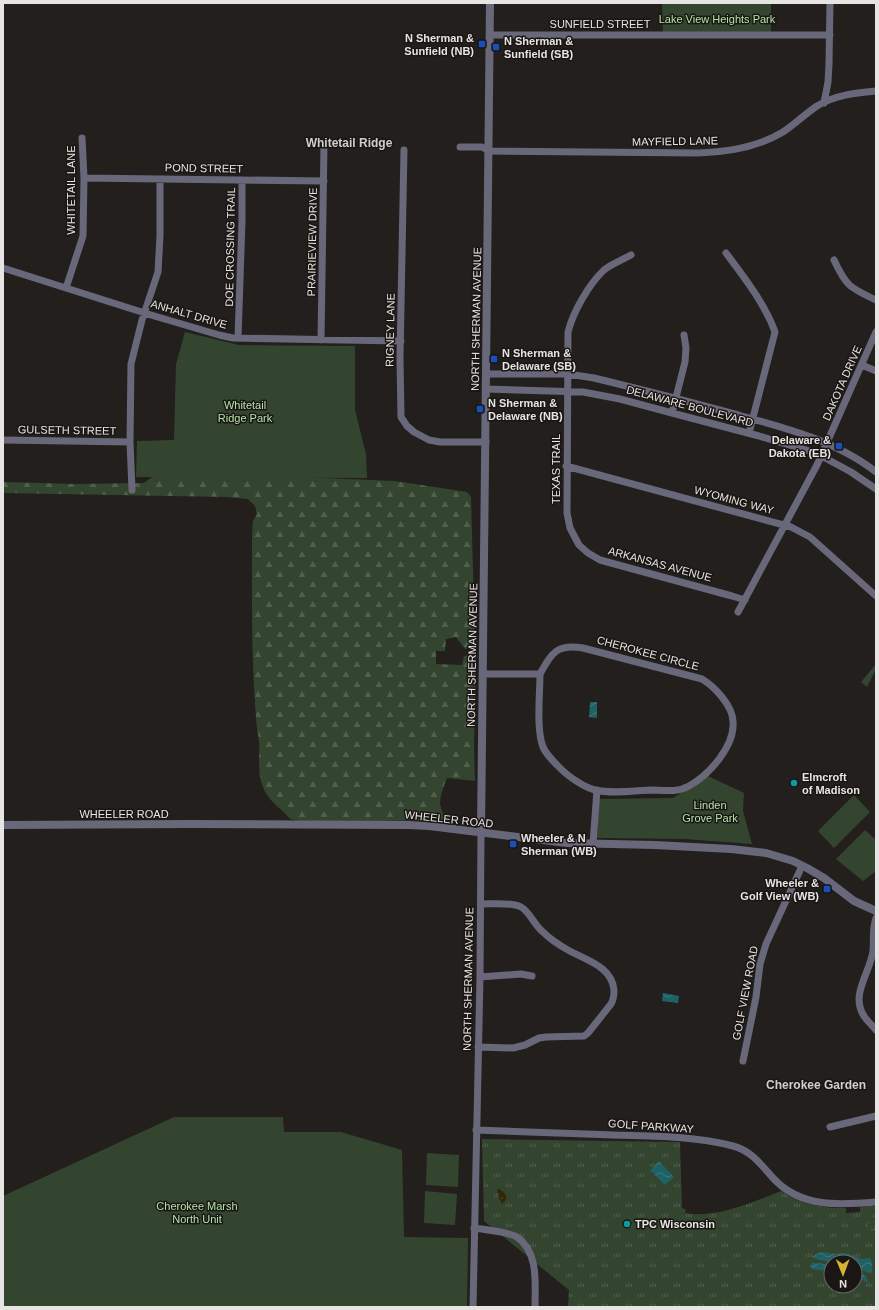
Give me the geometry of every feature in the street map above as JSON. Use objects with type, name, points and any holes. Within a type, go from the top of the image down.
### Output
[{"type":"street","name":"NORTH SHERMAN AVENUE","points":[[473,1307],[481,904],[490,3]]},
{"type":"street","points":[[824,103],[828,82],[830,3]]},
{"type":"street","name":"SUNFIELD STREET","points":[[490,34],[830,35]]},
{"type":"street","name":"MAYFIELD LANE","points":[[460,147],[482,147],[489,151],[698,153],[726,151],[763,142],[784,132],[824,103],[848,94],[876,91]]},
{"type":"street","name":"WHITETAIL LANE","points":[[66,288],[83,236],[84,178],[82,138]]},
{"type":"street","name":"PRAIRIEVIEW DRIVE","points":[[321,340],[324,145]]},
{"type":"street","name":"RIGNEY LANE","points":[[404,150],[400,341],[401,417],[407,426],[418,435],[429,440],[440,442],[486,442]]},
{"type":"street","name":"POND STREET","points":[[84,178],[324,181]]},
{"type":"street","points":[[132,490],[130,442],[131,364],[158,272],[160,236],[160,179]]},
{"type":"street","name":"DOE CROSSING TRAIL","points":[[238,338],[242,180]]},
{"type":"street","points":[[726,253],[763,306],[772,322],[775,332],[750,433]]},
{"type":"street","name":"TEXAS TRAIL","points":[[576,539],[570,528],[567,512],[566,466],[568,332],[576,308],[594,282],[605,269],[631,255]]},
{"type":"street","points":[[834,260],[845,282],[856,291],[876,300]]},
{"type":"street","name":"ANHALT DRIVE","points":[[3,268],[218,335],[238,338],[400,341]]},
{"type":"street","name":"DAKOTA DRIVE","points":[[738,612],[821,456],[876,332]]},
{"type":"street","points":[[672,413],[686,362],[684,335]]},
{"type":"street","points":[[862,365],[876,371]]},
{"type":"street","name":"DELAWARE BOULEVARD","points":[[487,374],[568,374],[594,378],[676,398],[753,419],[827,443],[852,456],[876,472]]},
{"type":"street","name":"DELAWARE BOULEVARD","points":[[487,389],[568,391],[594,394],[750,433],[799,447],[821,456],[850,472],[876,489]]},
{"type":"street","name":"GULSETH STREET","points":[[3,440],[130,442]]},
{"type":"street","name":"WYOMING WAY","points":[[566,466],[791,527],[810,538],[876,596]]},
{"type":"street","name":"ARKANSAS AVENUE","points":[[576,539],[579,545],[588,553],[600,560],[745,600]]},
{"type":"street","name":"CHEROKEE CIRCLE","points":[[572,646],[702,679],[710,684],[722,696],[731,712],[734,722],[731,737],[719,760],[688,787],[673,791],[607,792],[596,790],[566,774],[547,755],[542,746],[540,728],[540,674],[549,658],[561,648],[572,646]]},
{"type":"street","points":[[483,674],[540,674]]},
{"type":"street","points":[[593,844],[596,790]]},
{"type":"street","name":"WHEELER ROAD","points":[[3,825],[409,825],[429,826],[567,843],[655,845],[747,850],[779,856],[802,866],[824,878],[854,901],[876,911]]},
{"type":"street","name":"GOLF VIEW ROAD","points":[[743,1061],[756,997],[760,964],[766,944],[802,866]]},
{"type":"street","points":[[478,1047],[519,1047],[546,1037],[582,1037],[588,1033],[613,1000],[614,994],[613,983],[609,974],[604,969],[590,960],[565,948],[542,931],[522,907],[515,905],[481,904]]},
{"type":"street","points":[[876,918],[874,924],[873,951],[859,997],[859,1004],[864,1016],[876,1030]]},
{"type":"street","points":[[480,977],[521,974],[532,976]]},
{"type":"street","points":[[830,1127],[876,1116]]},
{"type":"street","name":"GOLF PARKWAY","points":[[476,1130],[663,1136],[725,1144],[750,1153],[775,1180],[798,1196],[814,1202],[824,1203],[876,1202]]},
{"type":"street","points":[[474,1228],[516,1237],[526,1247],[534,1265],[536,1275],[535,1307]]},
{"type":"green space","name":"Lake View Heights Park","points":[[662,3],[771,3],[771,35],[663,35]]},
{"type":"green space","name":"Whitetail Ridge Park","points":[[185,332],[239,345],[355,346],[355,410],[366,454],[367,478],[136,477],[137,441],[174,440],[176,364]]},
{"type":"green space","points":[[160,471],[395,481],[467,492],[471,497],[475,646],[465,649],[456,637],[446,639],[445,651],[436,651],[436,664],[462,665],[464,656],[476,654],[474,744],[475,781],[447,778],[440,801],[444,820],[306,822],[290,819],[265,792],[261,782],[259,770],[259,741],[254,694],[252,537],[253,521],[257,514],[255,506],[248,499],[227,497],[3,493],[3,482],[77,484],[144,483]]},
{"type":"green space","points":[[876,664],[876,669],[867,687],[861,682]]},
{"type":"green space","name":"Linden Grove Park","points":[[708,776],[744,793],[743,811],[752,844],[684,839],[597,838],[599,799],[673,798]]},
{"type":"green space","points":[[854,795],[870,812],[834,848],[818,831]]},
{"type":"green space","points":[[865,830],[876,840],[876,871],[863,881],[836,859]]},
{"type":"green space","name":"Cherokee Marsh North Unit","points":[[174,1117],[283,1117],[284,1132],[341,1132],[402,1150],[404,1237],[468,1238],[467,1307],[3,1307],[3,1196]]},
{"type":"green space","name":"TPC Wisconsin","points":[[482,1139],[680,1142],[682,1208],[686,1210],[685,1213],[709,1214],[721,1212],[781,1191],[789,1196],[812,1205],[829,1208],[846,1208],[846,1213],[860,1212],[860,1207],[876,1206],[876,1307],[568,1307],[569,1290],[484,1221]]},
{"type":"green space","points":[[427,1153],[459,1155],[458,1187],[426,1185]]},
{"type":"green space","points":[[425,1191],[457,1194],[455,1225],[424,1223]]},
{"type":"green space","points":[[876,1214],[876,1234],[870,1231],[867,1225],[869,1218]]},
{"type":"sand","points":[[498,1189],[503,1191],[506,1197],[506,1200],[502,1204],[497,1193]]},
{"type":"water","points":[[590,702],[597,702],[597,718],[589,717]]},
{"type":"water","points":[[663,993],[679,996],[678,1003],[662,1001]]},
{"type":"water","points":[[659,1161],[674,1177],[665,1185],[650,1171]]},
{"type":"water","points":[[821,1252],[834,1254],[823,1254],[823,1260],[812,1257]]},
{"type":"water","points":[[870,1258],[872,1262],[872,1273],[863,1270],[863,1259]]},
{"type":"water","points":[[812,1263],[823,1264],[823,1270],[813,1269],[810,1266]]},
{"type":"water","points":[[863,1274],[867,1278],[868,1283],[863,1280]]},
{"type":"place","name":"N Sherman & Sunfield (NB)","points":[[482,44]]},
{"type":"place","name":"N Sherman & Sunfield (SB)","points":[[496,47]]},
{"type":"place","name":"N Sherman & Delaware (SB)","points":[[494,359]]},
{"type":"place","name":"N Sherman & Delaware (NB)","points":[[480,409]]},
{"type":"place","name":"Delaware & Dakota (EB)","points":[[839,446]]},
{"type":"place","name":"Elmcroft of Madison","points":[[794,783]]},
{"type":"place","name":"Wheeler & N Sherman (WB)","points":[[513,844]]},
{"type":"place","name":"Wheeler & Golf View (WB)","points":[[827,889]]},
{"type":"place","name":"TPC Wisconsin","points":[[627,1224]]},
{"type":"district","name":"Whitetail Ridge","points":[[349,143]]},
{"type":"district","name":"Cherokee Garden","points":[[816,1085]]}]
